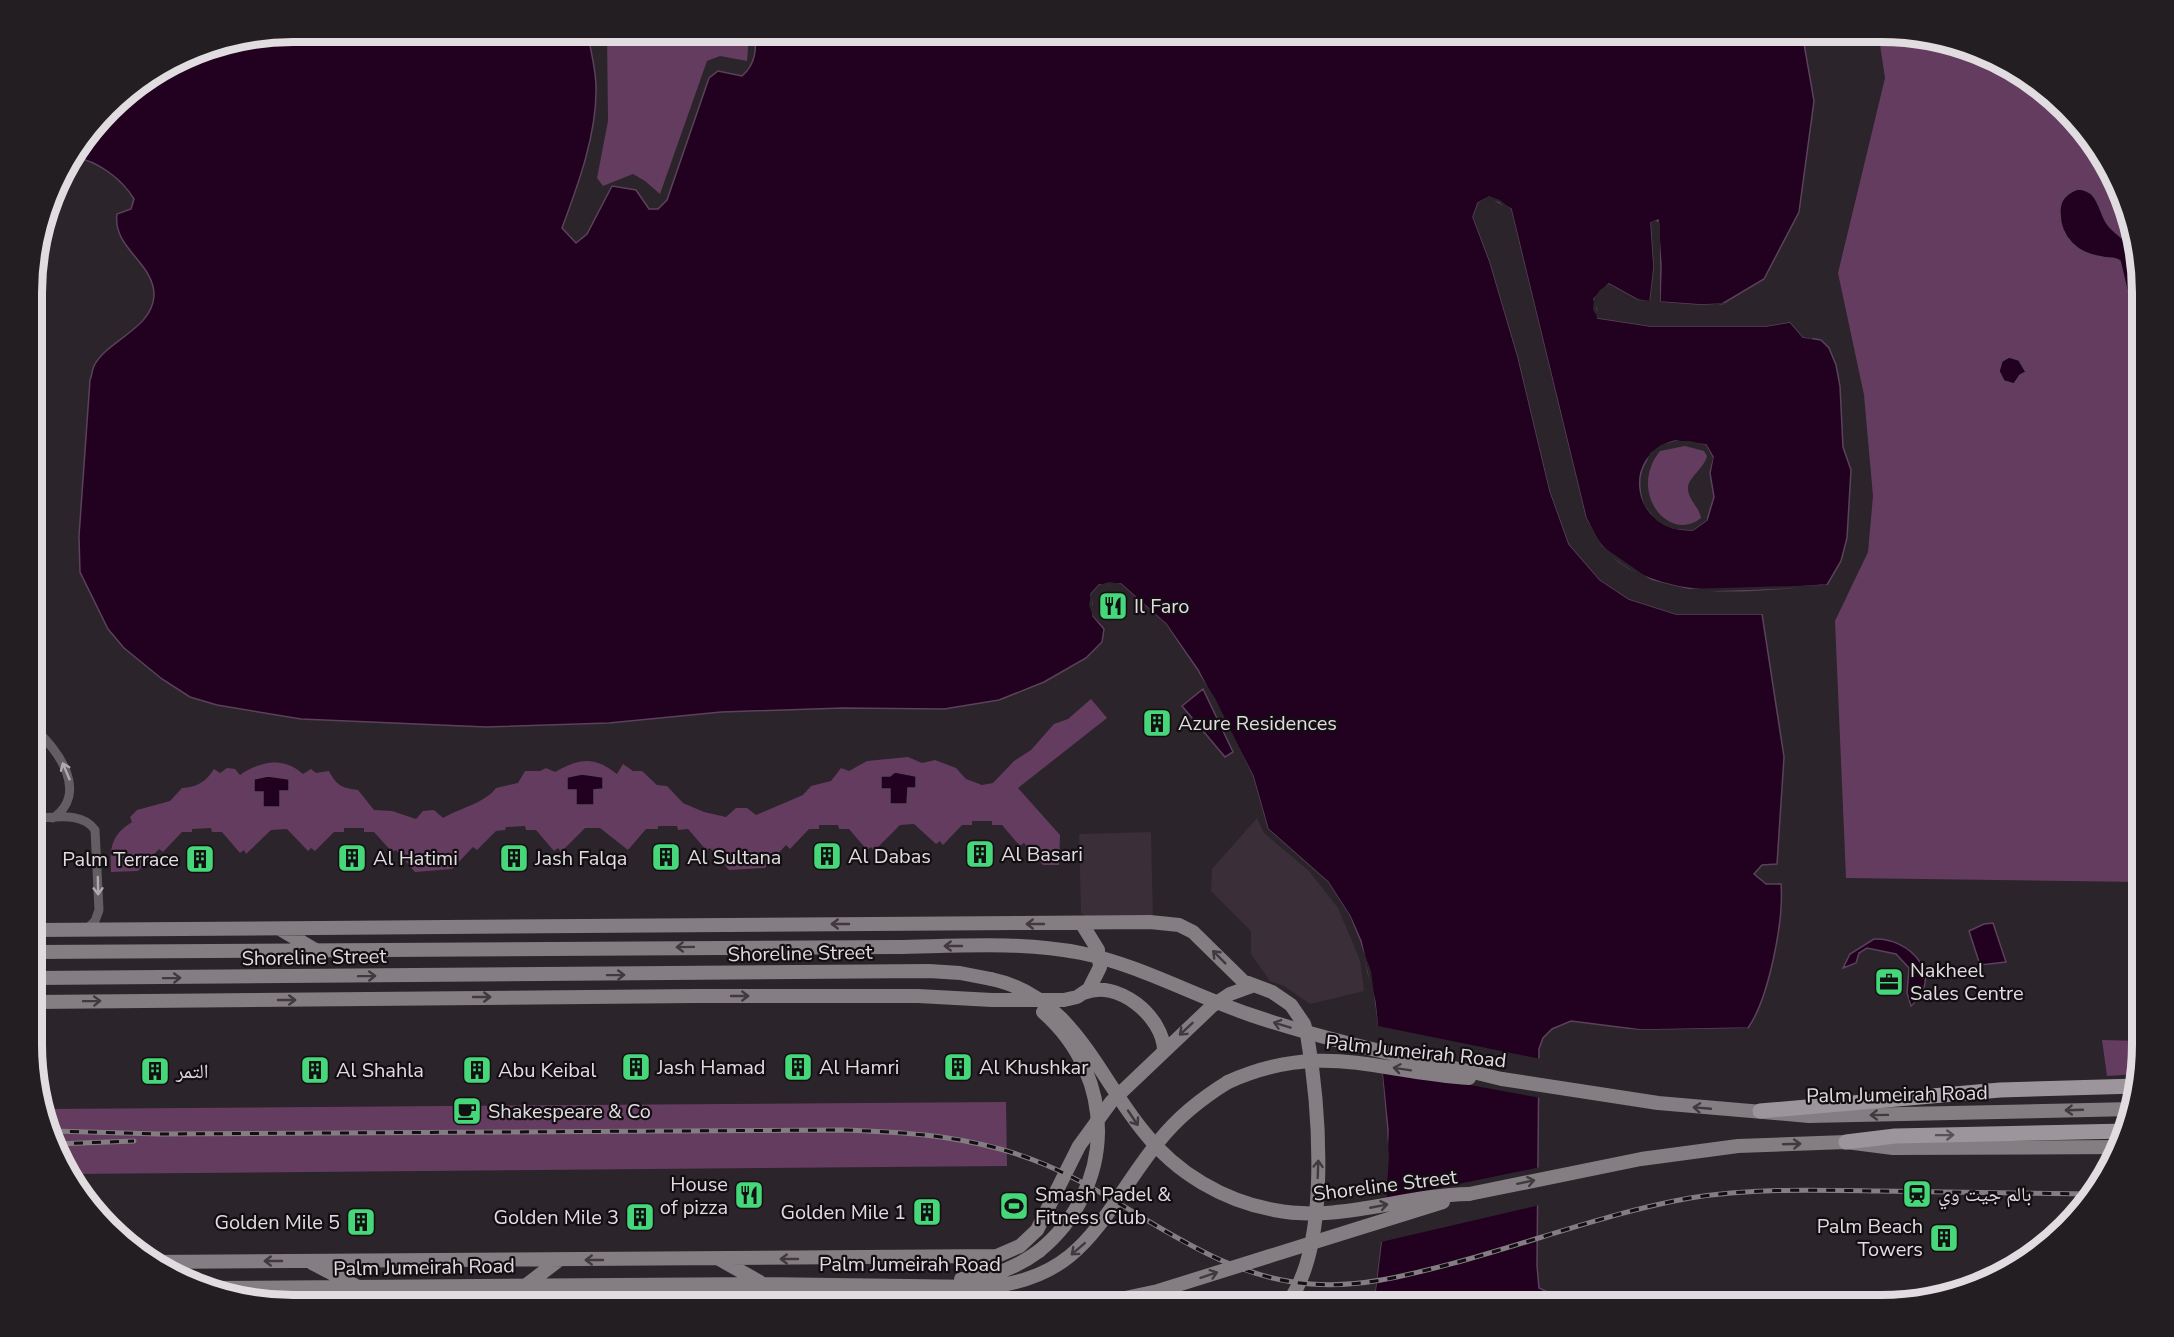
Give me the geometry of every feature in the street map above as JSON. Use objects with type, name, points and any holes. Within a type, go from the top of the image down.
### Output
[{"type":"main road","points":[[42,930],[1150,922],[1184,927],[1252,986],[1282,997],[1298,1014],[1307,1034],[1314,1078],[1319,1145],[1315,1218],[1303,1276],[1292,1295]]},
{"type":"main road","points":[[1082,924],[1095,942],[1100,958],[1098,975],[1082,994]]},
{"type":"main road","points":[[713,925],[743,946]]},
{"type":"main road","points":[[524,949],[557,926]]},
{"type":"main road","points":[[280,928],[317,951]]},
{"type":"main road","name":"Shoreline Street","points":[[42,952],[1023,946],[1082,953],[1119,963],[1197,996],[1282,1025],[1502,1078]]},
{"type":"main road","name":"Shoreline Street","points":[[42,978],[945,971],[991,979],[1024,989],[1064,1019],[1082,1039],[1135,1121],[1151,1141],[1182,1169],[1226,1195],[1275,1210],[1326,1214],[1422,1198],[1469,1194]]},
{"type":"main road","points":[[696,996],[732,974]]},
{"type":"main road","points":[[389,998],[421,975]]},
{"type":"main road","points":[[557,976],[589,990],[597,997]]},
{"type":"main road","points":[[903,1285],[924,1280],[987,1276],[1020,1264],[1039,1251],[1070,1221],[1090,1183],[1098,1141],[1094,1096],[1085,1068],[1061,1030],[1040,1009],[991,979]]},
{"type":"main road","points":[[169,1262],[984,1258],[1009,1252],[1037,1230],[1075,1153],[1100,1116],[1212,1006],[1230,994],[1252,986]]},
{"type":"main road","points":[[42,1002],[696,996],[918,996],[1058,1001],[1104,988],[1125,995],[1158,1028],[1163,1039],[1164,1051]]},
{"type":"main road","name":"Palm Jumeirah Road","points":[[235,1288],[762,1284],[994,1286],[1032,1277],[1056,1265],[1077,1250],[1096,1231],[1149,1153],[1172,1126],[1198,1102],[1228,1082],[1271,1066],[1330,1059],[1451,1077],[1502,1078],[1658,1103],[1826,1116],[2123,1109]]},
{"type":"main road","points":[[1760,1111],[1826,1103],[2009,1089],[2128,1086]]},
{"type":"main road","points":[[1139,1295],[1469,1194],[1609,1165],[1706,1149],[1846,1142],[1895,1136],[2117,1131]]},
{"type":"main road","points":[[1846,1142],[1893,1148],[2110,1147]]},
{"type":"main road","points":[[719,1259],[762,1284]]},
{"type":"main road","points":[[525,1286],[559,1260]]},
{"type":"main road","points":[[308,1261],[358,1287]]},
{"type":"street","points":[[42,737],[54,750],[70,783],[67,803],[53,818]]},
{"type":"street","points":[[42,818],[83,819],[92,826],[97,836],[99,910],[95,921],[86,930]]},
{"type":"shaded area","points":[[293,42],[590,42],[596,80],[593,123],[580,177],[562,228],[576,243],[587,234],[612,186],[636,190],[649,209],[658,209],[667,200],[709,78],[718,71],[742,76],[753,61],[755,42],[1804,42],[1814,101],[1799,212],[1764,279],[1722,304],[1660,302],[1661,266],[1658,220],[1651,223],[1654,267],[1650,302],[1638,300],[1609,284],[1594,299],[1598,318],[1650,326],[1766,326],[1790,322],[1803,337],[1821,340],[1829,348],[1836,365],[1840,386],[1843,447],[1851,470],[1847,538],[1841,561],[1827,585],[1738,591],[1678,587],[1650,579],[1625,566],[1602,546],[1586,518],[1511,209],[1489,197],[1478,203],[1473,217],[1490,262],[1518,357],[1550,491],[1569,544],[1600,580],[1629,599],[1676,614],[1762,614],[1784,757],[1777,864],[1762,865],[1754,874],[1766,884],[1781,884],[1780,917],[1774,958],[1756,1015],[1748,1028],[1642,1030],[1571,1021],[1552,1029],[1543,1038],[1539,1049],[1537,1266],[1539,1288],[1552,1295],[1374,1295],[1385,1211],[1388,1130],[1375,1002],[1361,941],[1350,916],[1328,882],[1268,829],[1253,776],[1198,670],[1166,624],[1121,584],[1099,585],[1091,594],[1093,616],[1104,629],[1102,642],[1086,658],[1044,682],[999,700],[944,709],[842,708],[721,712],[609,723],[486,727],[301,719],[217,705],[190,697],[162,679],[124,648],[108,629],[80,572],[79,536],[90,380],[94,366],[100,357],[146,317],[154,296],[148,274],[121,237],[117,226],[117,214],[131,209],[134,199],[116,178],[92,162],[81,159],[84,153],[115,115],[153,84],[197,61],[244,47]],"holes":[[[1675,441],[1706,445],[1713,457],[1710,473],[1714,497],[1707,520],[1693,530],[1673,527],[1657,519],[1646,507],[1640,492],[1640,476],[1646,462],[1657,449]]]},
{"type":"shaded area","points":[[607,42],[749,42],[747,61],[720,56],[707,61],[660,194],[633,174],[603,186],[597,178],[608,121]]},
{"type":"shaded area","points":[[1880,42],[1914,44],[1962,55],[2021,84],[2059,115],[2090,153],[2119,212],[2130,260],[2132,293],[2132,882],[1846,878],[1835,621],[1868,552],[1873,496],[1864,395],[1838,273],[1885,78]]},
{"type":"shaded area","points":[[2078,189],[2085,190],[2094,196],[2109,226],[2126,241],[2130,260],[2132,311],[2120,261],[2085,252],[2072,243],[2063,230],[2061,204],[2070,193]]},
{"type":"shaded area","points":[[2009,357],[2019,360],[2026,372],[2020,375],[2014,384],[2004,381],[1999,371],[2002,361]]},
{"type":"shaded area","points":[[1685,446],[1704,451],[1707,456],[1688,486],[1689,494],[1701,518],[1689,524],[1676,524],[1665,519],[1656,510],[1650,497],[1648,482],[1651,467],[1660,451]]},
{"type":"shaded area","points":[[1203,689],[1233,752],[1225,757],[1182,706]]},
{"type":"shaded area","points":[[1091,699],[1107,718],[1018,788],[1060,835],[1059,865],[1043,865],[1024,843],[1020,846],[1002,825],[992,825],[992,821],[972,821],[972,825],[962,825],[943,845],[940,841],[936,844],[914,824],[900,825],[874,851],[871,847],[867,850],[849,829],[839,829],[838,825],[819,825],[819,829],[809,829],[790,849],[786,845],[765,868],[729,870],[710,848],[706,850],[688,829],[678,830],[677,826],[658,826],[658,829],[646,829],[628,850],[600,828],[585,828],[561,852],[558,848],[554,851],[536,830],[526,830],[525,826],[506,827],[505,830],[496,831],[477,850],[473,847],[452,869],[415,872],[396,850],[392,852],[374,832],[364,832],[364,828],[344,828],[344,832],[334,832],[315,851],[311,848],[308,851],[287,829],[271,830],[246,854],[244,850],[240,853],[222,832],[212,832],[211,828],[192,829],[192,832],[182,832],[163,852],[159,849],[138,871],[111,872],[111,850],[115,838],[132,822],[130,817],[137,810],[170,801],[182,788],[197,785],[214,769],[220,773],[227,768],[235,769],[240,775],[256,766],[272,762],[288,765],[303,774],[311,769],[316,773],[329,771],[341,785],[358,790],[374,810],[392,811],[416,819],[423,811],[434,810],[443,818],[485,798],[496,788],[518,783],[525,771],[540,771],[546,768],[555,772],[572,764],[587,761],[601,764],[617,774],[623,764],[633,771],[642,771],[657,785],[667,786],[683,803],[704,812],[726,817],[736,808],[747,808],[756,815],[803,795],[811,786],[831,781],[841,768],[849,771],[867,761],[908,757],[922,763],[935,760],[956,768],[966,779],[982,785],[993,783],[1014,761],[1031,750],[1054,724],[1068,719]]},
{"type":"shaded area","points":[[895,772],[916,776],[916,788],[908,788],[907,804],[890,804],[890,789],[881,789],[881,776],[890,776]]},
{"type":"shaded area","points":[[582,774],[603,777],[603,789],[594,790],[594,805],[576,805],[576,790],[567,790],[567,777]]},
{"type":"shaded area","points":[[268,776],[289,779],[289,791],[280,791],[280,807],[263,807],[263,792],[254,792],[254,779]]},
{"type":"shaded area","points":[[1257,818],[1264,833],[1309,871],[1338,908],[1360,960],[1364,991],[1310,1004],[1284,986],[1270,981],[1251,954],[1251,931],[1211,891],[1212,869]]},
{"type":"shaded area","points":[[1151,832],[1153,918],[1089,919],[1081,913],[1079,834]]},
{"type":"shaded area","points":[[1993,923],[2006,962],[1980,965],[1969,931],[1984,924]]},
{"type":"shaded area","points":[[1874,939],[1887,940],[1900,945],[1919,961],[1924,972],[1925,983],[1921,995],[1911,1006],[1907,993],[1909,968],[1896,954],[1867,948],[1859,953],[1856,963],[1843,968],[1850,954]]},
{"type":"shaded area","points":[[2102,1040],[2132,1041],[2130,1075],[2107,1076]]},
{"type":"shaded area","points":[[1006,1102],[1007,1166],[78,1174],[61,1140],[51,1109]]},
{"type":"pier","points":[[1489,196],[1500,200],[1511,209],[1586,518],[1602,546],[1651,580],[1688,589],[1827,585],[1829,587],[1688,592],[1650,583],[1599,548],[1583,519],[1508,210],[1499,202],[1490,200],[1480,205],[1476,217],[1493,261],[1521,357],[1553,490],[1572,543],[1602,578],[1631,597],[1676,611],[1762,611],[1765,614],[1676,614],[1629,599],[1600,580],[1569,544],[1550,491],[1518,357],[1490,262],[1473,217],[1478,203]]},
{"type":"pier","points":[[1654,220],[1660,223],[1660,302],[1702,305],[1728,303],[1702,308],[1657,304],[1658,244],[1655,223],[1657,267],[1653,303],[1637,303],[1610,287],[1597,300],[1596,309],[1600,315],[1650,323],[1766,323],[1790,319],[1804,334],[1813,336],[1812,339],[1803,337],[1790,322],[1766,326],[1650,326],[1598,318],[1593,310],[1594,299],[1600,290],[1609,284],[1638,300],[1650,301],[1654,267],[1651,223]]},
{"type":"pier","points":[[1675,441],[1690,441],[1706,445],[1713,458],[1710,470],[1707,472],[1710,458],[1704,448],[1686,443],[1662,448],[1652,455],[1647,464],[1644,491],[1652,513],[1674,526],[1693,527],[1701,523],[1706,513],[1707,520],[1693,530],[1673,529],[1657,521],[1644,505],[1641,492],[1641,477],[1650,453],[1661,445]]},
{"type":"pier","points":[[1109,582],[1121,584],[1166,624],[1215,698],[1253,776],[1268,829],[1328,882],[1350,916],[1371,971],[1378,1026],[1541,1059],[1541,1098],[1382,1069],[1389,1157],[1386,1199],[1541,1167],[1540,1205],[1381,1242],[1374,1295],[1371,1295],[1386,1157],[1372,1002],[1368,972],[1359,942],[1348,918],[1325,883],[1265,831],[1250,777],[1212,699],[1163,626],[1120,587],[1109,585],[1100,588],[1093,595],[1092,604],[1107,630],[1093,616],[1089,605],[1091,594],[1099,585]]},
{"type":"pier","points":[[1613,1028],[1642,1030],[1748,1028],[1746,1031],[1642,1033],[1614,1031]]},
{"type":"railway","points":[[57,1131],[159,1134],[842,1130],[894,1132],[946,1138],[997,1148],[1046,1165],[1079,1181],[1206,1253],[1240,1268],[1274,1278],[1330,1285],[1367,1282],[1421,1271],[1631,1211],[1713,1195],[1808,1190],[2082,1194]]},
{"type":"railway","points":[[63,1144],[134,1141]]},
{"type":"place","name":"Il Faro","points":[[1113,606]]},
{"type":"place","name":"Azure Residences","points":[[1157,723]]},
{"type":"place","name":"Al Basari","points":[[980,854]]},
{"type":"place","name":"Al Dabas","points":[[827,856]]},
{"type":"place","name":"Al Sultana","points":[[666,857]]},
{"type":"place","name":"Al Hatimi","points":[[352,858]]},
{"type":"place","name":"Jash Falqa","points":[[514,858]]},
{"type":"place","name":"Palm Terrace","points":[[200,859]]},
{"type":"place","name":"Nakheel Sales Centre","points":[[1889,982]]},
{"type":"place","name":"Jash Hamad","points":[[636,1067]]},
{"type":"place","name":"Al Hamri","points":[[798,1067]]},
{"type":"place","name":"Al Khushkar","points":[[958,1067]]},
{"type":"place","name":"Al Shahla","points":[[315,1070]]},
{"type":"place","name":"Abu Keibal","points":[[477,1070]]},
{"type":"place","name":"التمر","points":[[155,1071]]},
{"type":"place","name":"Shakespeare & Co","points":[[467,1111]]},
{"type":"place","name":"بالم جيت وي","points":[[1917,1194]]},
{"type":"place","name":"House of pizza","points":[[749,1195]]},
{"type":"place","name":"Smash Padel & Fitness Club","points":[[1014,1206]]},
{"type":"place","name":"Golden Mile 1","points":[[927,1212]]},
{"type":"place","name":"Golden Mile 3","points":[[640,1217]]},
{"type":"place","name":"Golden Mile 5","points":[[361,1222]]},
{"type":"place","name":"Palm Beach Towers","points":[[1944,1238]]}]
